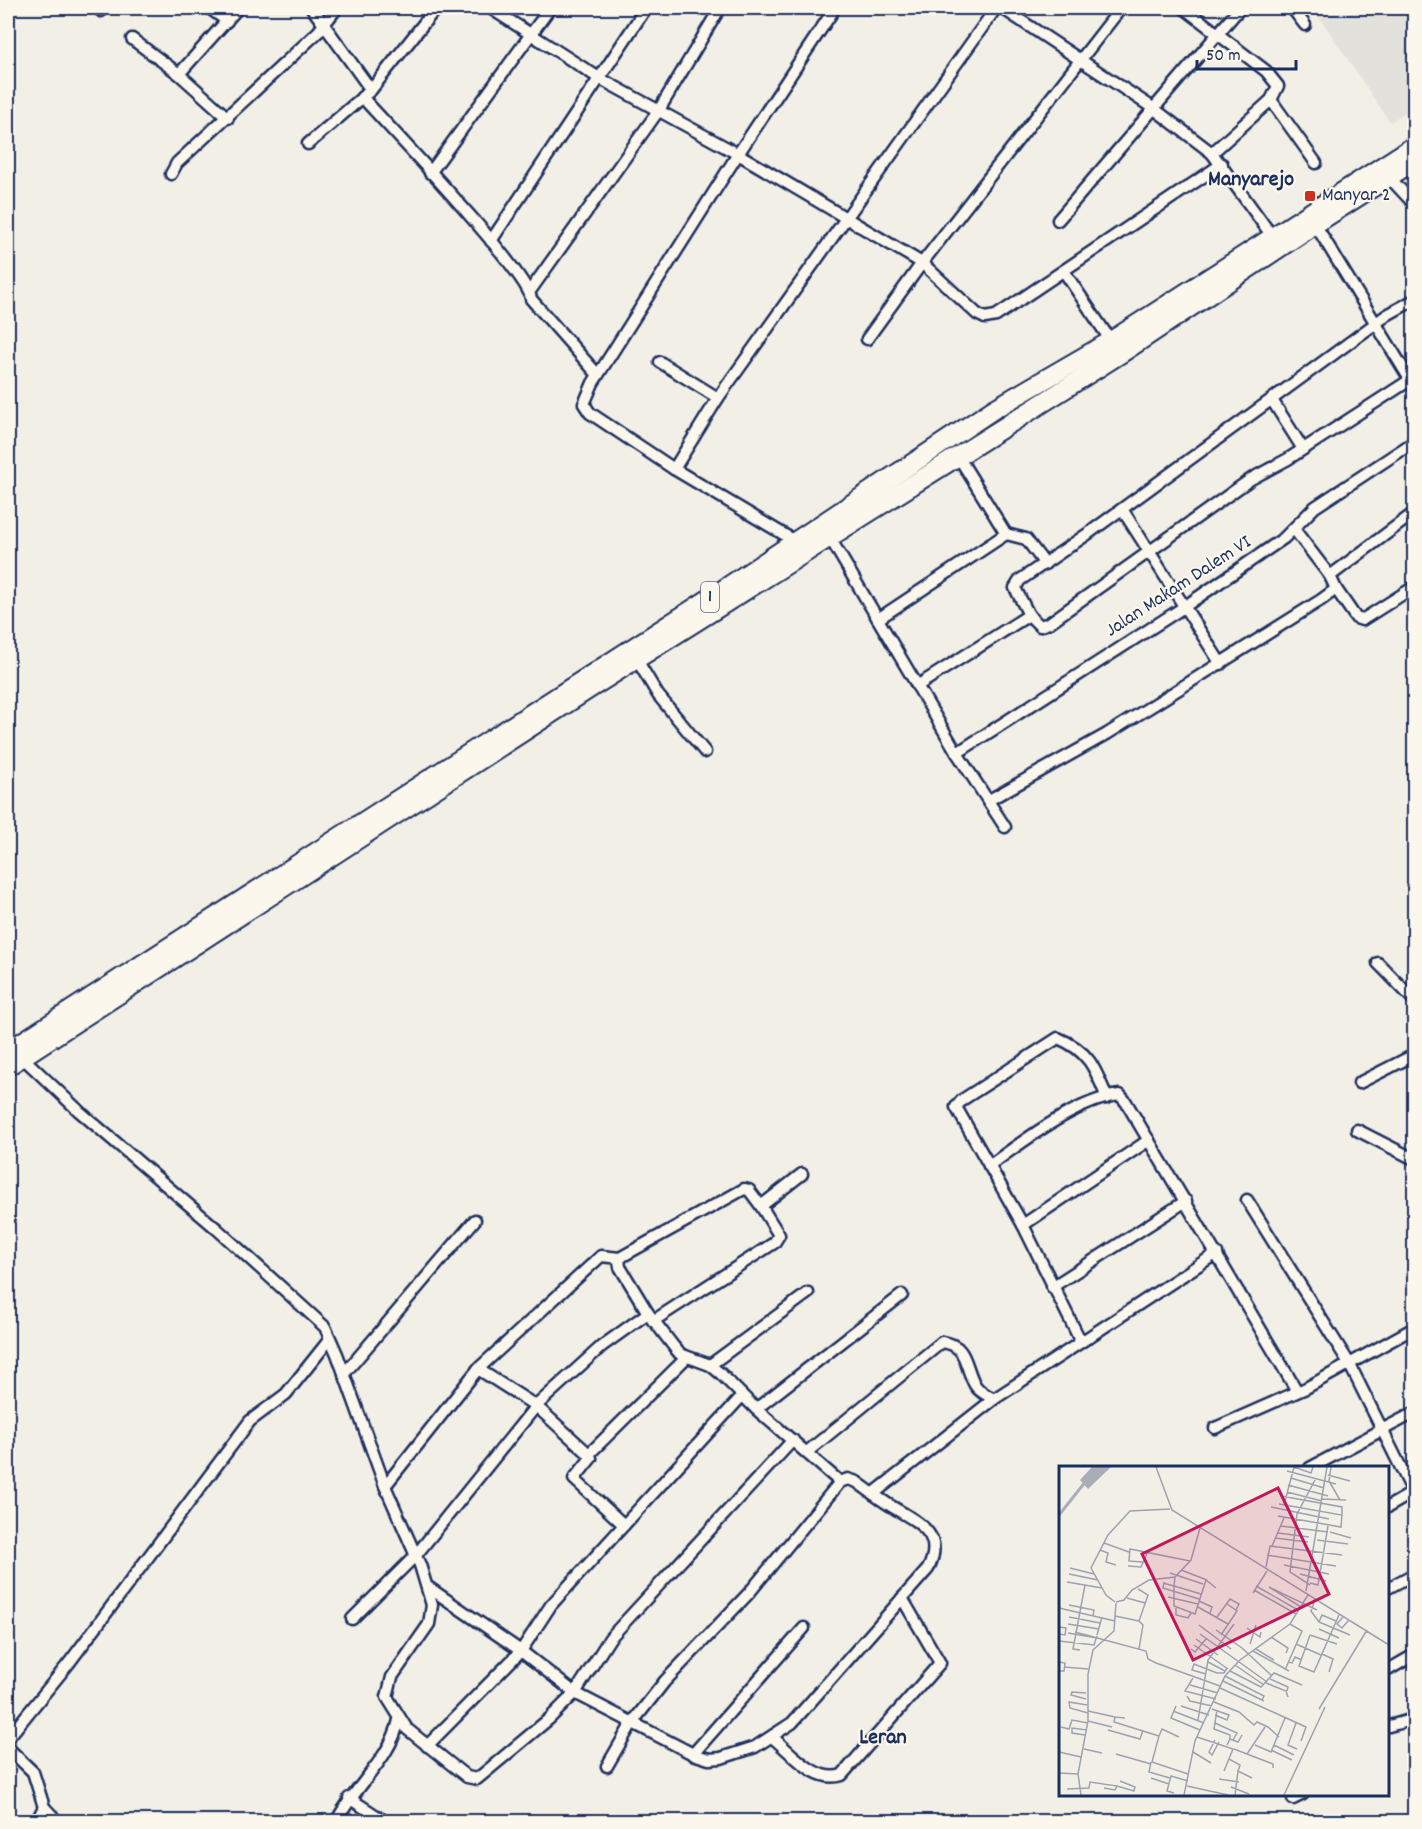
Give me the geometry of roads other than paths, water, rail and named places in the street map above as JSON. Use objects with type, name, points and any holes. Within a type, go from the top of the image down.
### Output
[{"type":"highway","name":"1","points":[[12,1058],[633,654],[795,541],[994,410],[1111,341],[1414,146]]},
{"type":"highway","name":"1","points":[[633,654],[830,538],[1120,354],[1414,161]]},
{"type":"street","points":[[209,8],[227,21]]},
{"type":"street","points":[[179,74],[238,8]]},
{"type":"street","points":[[312,8],[367,94],[430,173],[491,241],[530,291],[531,299],[596,379]]},
{"type":"street","points":[[171,174],[177,163],[228,118],[324,25],[337,8]]},
{"type":"street","points":[[308,144],[367,94],[436,8]]},
{"type":"street","points":[[490,8],[599,78],[738,154],[922,263],[977,314],[990,318],[1065,273],[1221,164]]},
{"type":"street","points":[[430,173],[550,8]]},
{"type":"street","points":[[491,241],[646,8]]},
{"type":"street","points":[[530,291],[659,110],[720,8]]},
{"type":"street","points":[[795,541],[678,460],[590,413],[584,406],[586,396],[596,379],[738,154],[835,8]]},
{"type":"street","points":[[678,460],[718,398],[996,8]]},
{"type":"street","points":[[1002,8],[1153,108],[1212,153],[1248,199],[1272,236]]},
{"type":"street","points":[[867,339],[922,263],[1121,8]]},
{"type":"street","points":[[1184,8],[1266,71],[1277,84],[1278,89],[1271,100],[1212,153]]},
{"type":"street","points":[[1058,220],[1216,33],[1240,8]]},
{"type":"street","points":[[1292,8],[1305,25]]},
{"type":"street","points":[[132,39],[179,74],[228,118]]},
{"type":"street","points":[[1271,100],[1316,163]]},
{"type":"street","points":[[1388,176],[1414,204]]},
{"type":"street","points":[[1315,224],[1376,325],[1412,383],[1251,478],[1148,554],[1042,627],[1029,615],[1015,585],[1376,325],[1414,300]]},
{"type":"street","points":[[1065,273],[1111,341]]},
{"type":"street","points":[[660,362],[718,398]]},
{"type":"street","points":[[1272,400],[1303,449]]},
{"type":"street","name":"Jalan Makam Dalem VI","points":[[957,753],[1184,608],[1284,538],[1315,507],[1414,441]]},
{"type":"street","points":[[958,456],[1006,534],[1026,539],[1044,564]]},
{"type":"street","points":[[1122,509],[1148,554],[1221,664]]},
{"type":"street","points":[[1330,576],[1414,513]]},
{"type":"street","points":[[1294,528],[1330,576],[1356,618],[1362,620],[1414,587]]},
{"type":"street","points":[[878,619],[1006,534]]},
{"type":"street","points":[[830,538],[957,753],[1005,827]]},
{"type":"street","points":[[989,800],[1107,734],[1221,664],[1336,589]]},
{"type":"street","points":[[917,686],[1029,615]]},
{"type":"street","points":[[633,654],[658,695],[705,752]]},
{"type":"street","points":[[1378,963],[1414,1000]]},
{"type":"street","points":[[1082,1342],[1052,1287],[1023,1225],[956,1110],[956,1104],[1055,1039],[1074,1047],[1093,1063],[1107,1098]]},
{"type":"street","points":[[1359,1083],[1414,1055]]},
{"type":"street","points":[[12,1058],[79,1111],[310,1312],[325,1328],[385,1486],[416,1555],[432,1605],[429,1624],[387,1686],[387,1697],[399,1720],[427,1746],[467,1777],[477,1779],[549,1719],[575,1693],[610,1638],[793,1440]]},
{"type":"street","points":[[989,1166],[1058,1119],[1118,1095],[1126,1102],[1298,1391]]},
{"type":"street","points":[[1357,1130],[1414,1159]]},
{"type":"street","points":[[1023,1225],[1149,1140]]},
{"type":"street","points":[[761,1206],[802,1174]]},
{"type":"street","points":[[352,1619],[416,1555],[536,1406],[602,1346],[777,1240],[779,1235],[749,1190],[744,1190],[620,1258],[601,1256],[478,1369],[385,1486]]},
{"type":"street","points":[[1247,1200],[1348,1363],[1414,1493],[1389,1506]]},
{"type":"street","points":[[1052,1287],[1186,1201]]},
{"type":"street","points":[[344,1374],[475,1220]]},
{"type":"street","points":[[873,1494],[994,1399],[1217,1253]]},
{"type":"street","points":[[620,1258],[620,1267],[650,1317],[674,1347],[687,1357],[710,1365],[756,1409],[840,1482]]},
{"type":"street","points":[[710,1365],[808,1293]]},
{"type":"street","points":[[756,1409],[902,1295]]},
{"type":"street","points":[[1215,1428],[1298,1391],[1414,1328]]},
{"type":"street","points":[[8,1738],[96,1627],[250,1420],[286,1394],[330,1339]]},
{"type":"street","points":[[807,1452],[942,1342],[960,1349],[976,1387],[994,1399]]},
{"type":"street","points":[[589,1454],[687,1357]]},
{"type":"street","points":[[478,1369],[536,1406],[589,1454],[591,1458],[574,1479],[624,1525]]},
{"type":"street","points":[[427,1746],[521,1651],[551,1605],[742,1396]]},
{"type":"street","points":[[1312,1466],[1414,1413]]},
{"type":"street","points":[[428,1587],[521,1651],[575,1693],[632,1723],[693,1754],[709,1759],[721,1758],[755,1747],[792,1723],[928,1569],[932,1560],[933,1543],[929,1532],[919,1522],[852,1480],[840,1482],[749,1593],[665,1681],[632,1723],[607,1766]]},
{"type":"street","points":[[1389,1587],[1414,1574]]},
{"type":"street","points":[[772,1737],[819,1776],[831,1779],[842,1775],[940,1663],[902,1598]]},
{"type":"street","points":[[693,1754],[804,1628]]},
{"type":"street","points":[[1389,1669],[1414,1655]]},
{"type":"street","points":[[1389,1726],[1414,1719]]},
{"type":"street","points":[[336,1821],[349,1798],[387,1752],[399,1720]]},
{"type":"street","points":[[8,1748],[33,1772],[44,1807],[58,1821]]},
{"type":"street","points":[[349,1798],[386,1821]]},
{"type":"street","points":[[36,1821],[44,1807]]},
{"type":"place","name":"Manyar 2","points":[[1310,196]]},
{"type":"district","name":"Manyarejo","points":[[1251,180]]},
{"type":"district","name":"Leran","points":[[883,1738]]}]
